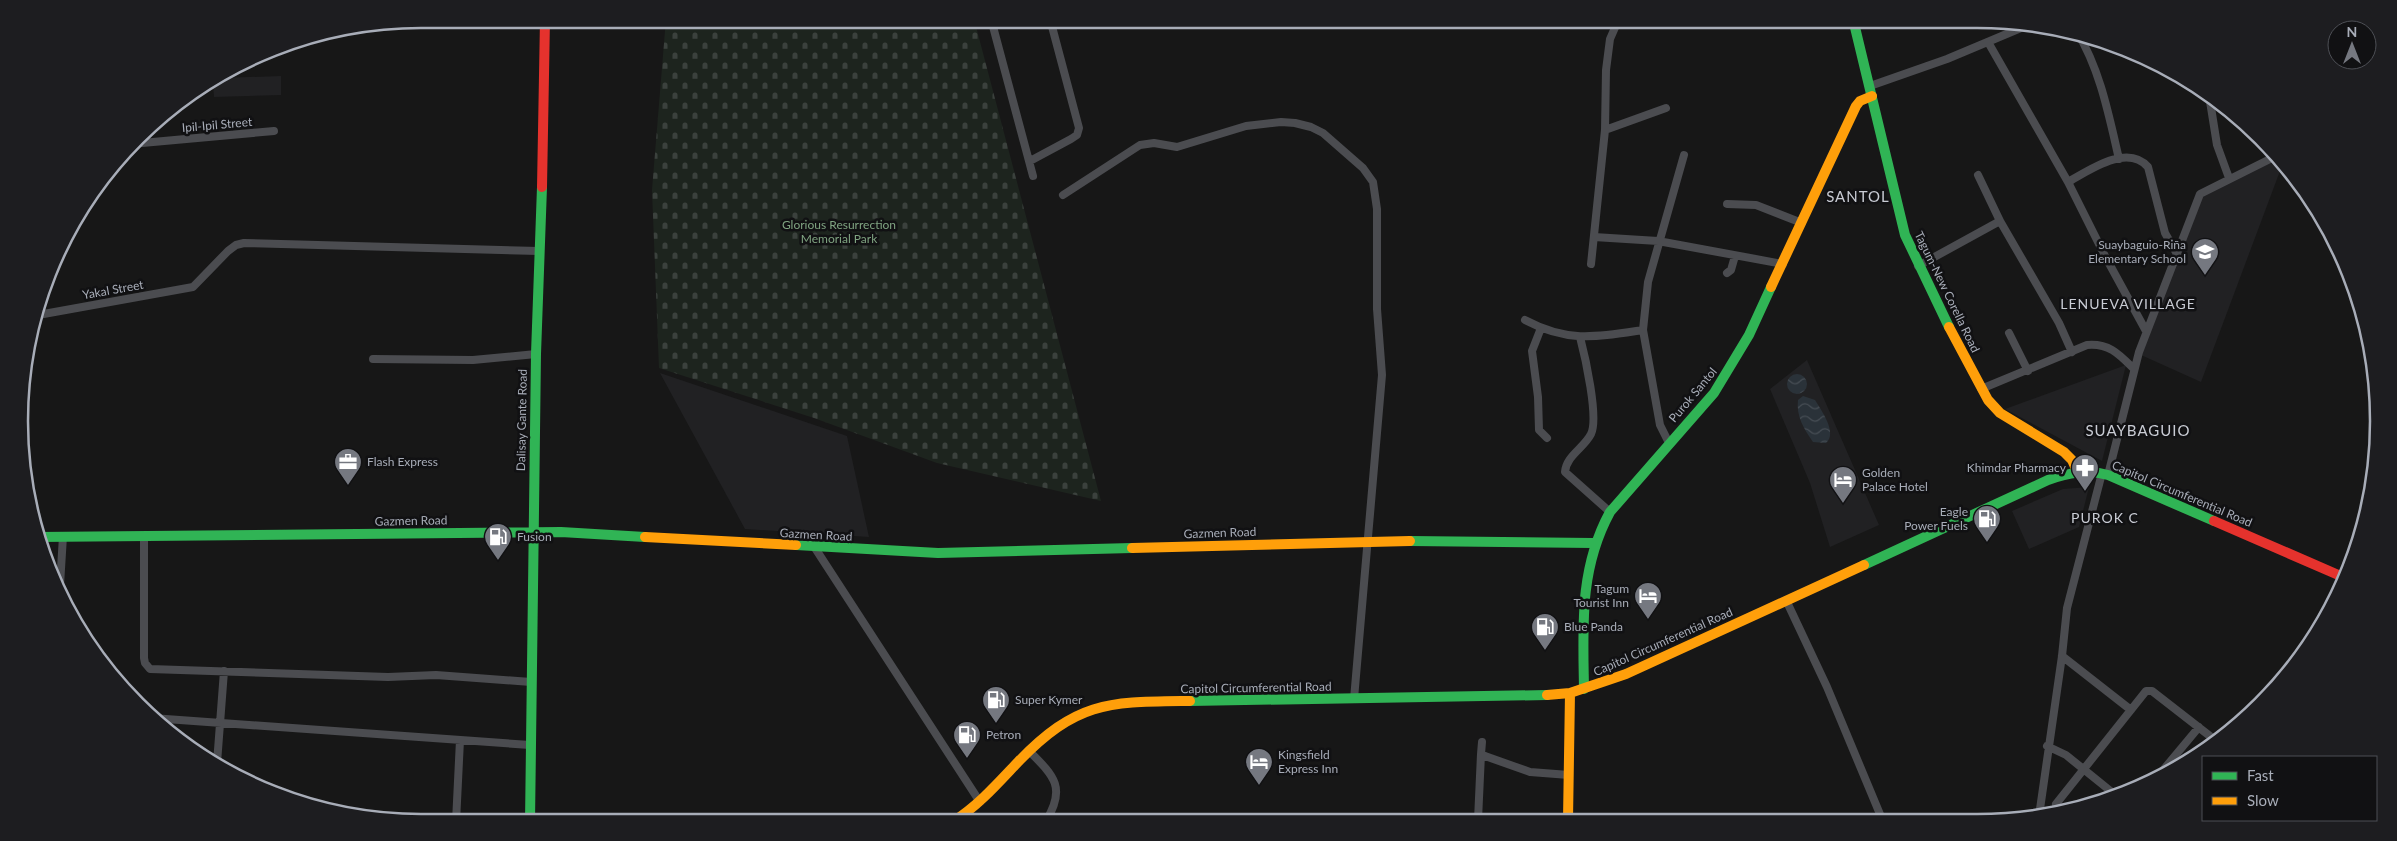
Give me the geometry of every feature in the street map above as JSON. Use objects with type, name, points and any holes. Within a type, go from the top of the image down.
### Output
[{"type":"main road","name":"Dalisay Gante Road","points":[[530,814],[536,354],[544,127],[545,28]]},
{"type":"main road","name":"Tagum-New Corella Road","points":[[1855,28],[1900,219],[1918,266],[1981,389],[2000,413],[2064,452],[2072,460],[2077,471]]},
{"type":"main road","name":"Purok Santol","points":[[1584,689],[1584,611],[1594,543],[1610,512],[1722,381],[1749,335],[1856,106],[1871,91]]},
{"type":"main road","name":"Capitol Circumferential Road","points":[[964,814],[980,802],[1029,751],[1063,722],[1083,711],[1104,705],[1140,702],[1527,696],[1570,693],[1626,674],[2048,480],[2077,471],[2105,474],[2338,575]]},
{"type":"main road","name":"Gazmen Road","points":[[45,537],[533,532],[630,534],[815,548],[938,553],[1368,541],[1594,543]]},
{"type":"main road","points":[[1568,814],[1570,693]]},
{"type":"street","points":[[993,28],[1033,176]]},
{"type":"street","points":[[1030,162],[1077,135],[1079,128],[1052,28]]},
{"type":"street","points":[[1591,264],[1605,130],[1606,70],[1610,39],[1615,28]]},
{"type":"street","points":[[1871,91],[2018,30]]},
{"type":"street","points":[[1988,42],[2068,182],[2146,332]]},
{"type":"street","points":[[2082,42],[2107,110],[2119,159]]},
{"type":"street","points":[[2212,106],[2217,144],[2229,178]]},
{"type":"street","points":[[1605,130],[1666,108]]},
{"type":"street","points":[[1063,195],[1140,144],[1147,142],[1177,147],[1246,126],[1280,122],[1311,127],[1323,134],[1371,177],[1376,190],[1377,309],[1382,375],[1354,699]]},
{"type":"street","name":"Ipil-Ipil Street","points":[[143,143],[274,132]]},
{"type":"street","points":[[1669,443],[1660,424],[1643,330],[1648,282],[1658,241],[1684,155]]},
{"type":"street","points":[[2068,182],[2105,162],[2119,159],[2141,161],[2148,167],[2165,233],[2177,254]]},
{"type":"street","points":[[2040,808],[2071,588],[2146,332],[2200,194],[2270,159]]},
{"type":"street","points":[[1978,175],[2000,221],[2059,323],[2072,352]]},
{"type":"street","points":[[1727,204],[1756,206],[1802,223]]},
{"type":"street","points":[[1918,266],[2000,221]]},
{"type":"street","points":[[1594,236],[1658,241],[1783,264]]},
{"type":"street","name":"Yakal Street","points":[[42,314],[193,287],[228,251],[236,245],[244,243],[539,251]]},
{"type":"street","points":[[1727,273],[1732,270],[1735,256]]},
{"type":"street","points":[[1525,320],[1541,328],[1580,337],[1643,330]]},
{"type":"street","points":[[1541,328],[1532,351],[1538,396],[1539,430],[1547,438]]},
{"type":"street","points":[[2009,333],[2028,371]]},
{"type":"street","points":[[1580,337],[1588,374],[1593,428],[1587,440],[1568,462],[1565,472],[1610,512]]},
{"type":"street","points":[[1981,389],[2028,371],[2086,345],[2108,347],[2118,352],[2134,369]]},
{"type":"street","points":[[373,359],[465,361],[536,354]]},
{"type":"street","points":[[60,578],[63,536]]},
{"type":"street","points":[[144,536],[145,663],[150,669],[388,677],[436,675],[531,682]]},
{"type":"street","points":[[815,548],[980,802]]},
{"type":"street","points":[[1786,600],[1827,687],[1880,814]]},
{"type":"street","points":[[2062,656],[2130,710]]},
{"type":"street","points":[[217,756],[224,671]]},
{"type":"street","points":[[2056,804],[2146,691],[2152,691],[2210,736]]},
{"type":"street","points":[[165,719],[530,745]]},
{"type":"street","points":[[2168,763],[2198,727]]},
{"type":"street","points":[[456,814],[460,740]]},
{"type":"street","points":[[1478,814],[1482,742]]},
{"type":"street","points":[[2048,746],[2058,750],[2084,768],[2110,790]]},
{"type":"street","points":[[1029,751],[1050,771],[1056,783],[1056,796],[1049,814]]},
{"type":"street","points":[[1481,754],[1530,772],[1569,775]]},
{"type":"shaded area","points":[[281,76],[281,95],[214,97],[213,87],[228,78]]},
{"type":"shaded area","name":"Suaybaguio-Riña Elementary School","points":[[2272,162],[2280,171],[2201,382],[2141,355],[2199,198],[2215,188]]},
{"type":"shaded area","points":[[1807,360],[1879,525],[1830,547],[1810,483],[1770,389]]},
{"type":"shaded area","points":[[2126,365],[2102,461],[2005,409]]},
{"type":"shaded area","points":[[660,373],[847,436],[869,537],[745,529]]},
{"type":"shaded area","points":[[2089,487],[2079,527],[2029,549],[2012,511],[2063,489]]},
{"type":"green space","name":"Glorious Resurrection Memorial Park","points":[[665,28],[976,28],[1101,501],[937,463],[814,418],[659,368],[652,190]]},
{"type":"water","points":[[1797,374],[1804,377],[1807,384],[1804,391],[1797,394],[1790,391],[1787,384],[1790,377]]},
{"type":"water","points":[[1803,396],[1815,400],[1824,415],[1830,433],[1826,443],[1813,442],[1799,417],[1798,400]]},
{"type":"traffic: fast","points":[[1855,28],[1905,235],[1949,327]]},
{"type":"traffic: fast","points":[[530,814],[536,354],[542,187]]},
{"type":"traffic: fast","points":[[1584,689],[1583,643],[1585,598],[1588,576],[1600,533],[1610,512],[1714,393],[1749,335],[1771,287]]},
{"type":"traffic: fast","points":[[1864,565],[2048,480],[2078,473],[2093,472],[2108,475],[2214,521]]},
{"type":"traffic: fast","points":[[45,537],[561,532],[645,537]]},
{"type":"traffic: fast","points":[[1410,541],[1593,543]]},
{"type":"traffic: fast","points":[[796,545],[938,553],[1132,548]]},
{"type":"traffic: fast","points":[[1190,701],[1547,695]]},
{"type":"traffic: slow","points":[[1771,287],[1856,106],[1860,101],[1872,96]]},
{"type":"traffic: slow","points":[[1949,327],[1988,400],[2000,413],[2064,452],[2072,460],[2077,471]]},
{"type":"traffic: slow","points":[[645,537],[796,545]]},
{"type":"traffic: slow","points":[[1132,548],[1410,541]]},
{"type":"traffic: slow","points":[[1547,695],[1570,693],[1626,674],[1864,565]]},
{"type":"traffic: slow","points":[[1568,814],[1570,693]]},
{"type":"traffic: slow","points":[[964,814],[996,786],[1039,742],[1059,726],[1077,716],[1116,704],[1190,701]]},
{"type":"traffic: jam","points":[[542,187],[545,28]]},
{"type":"traffic: jam","points":[[2214,521],[2338,575]]},
{"type":"place","name":"Suaybaguio-Riña Elementary School","points":[[2205,276]]},
{"type":"place","name":"Flash Express","points":[[348,486]]},
{"type":"place","name":"Khimdar Pharmacy","points":[[2085,492]]},
{"type":"place","name":"Golden Palace Hotel","points":[[1843,504]]},
{"type":"place","name":"Eagle Power Fuels","points":[[1987,543]]},
{"type":"place","name":"Fusion","points":[[498,561]]},
{"type":"place","name":"Tagum Tourist Inn","points":[[1648,620]]},
{"type":"place","name":"Blue Panda","points":[[1545,651]]},
{"type":"place","name":"Super Kymer","points":[[996,724]]},
{"type":"place","name":"Petron","points":[[967,759]]},
{"type":"place","name":"Kingsfield Express Inn","points":[[1259,786]]},
{"type":"district","name":"SANTOL","points":[[1858,197]]},
{"type":"district","name":"LENUEVA VILLAGE","points":[[2128,304]]},
{"type":"district","name":"SUAYBAGUIO","points":[[2138,431]]},
{"type":"district","name":"PUROK C","points":[[2105,518]]}]
